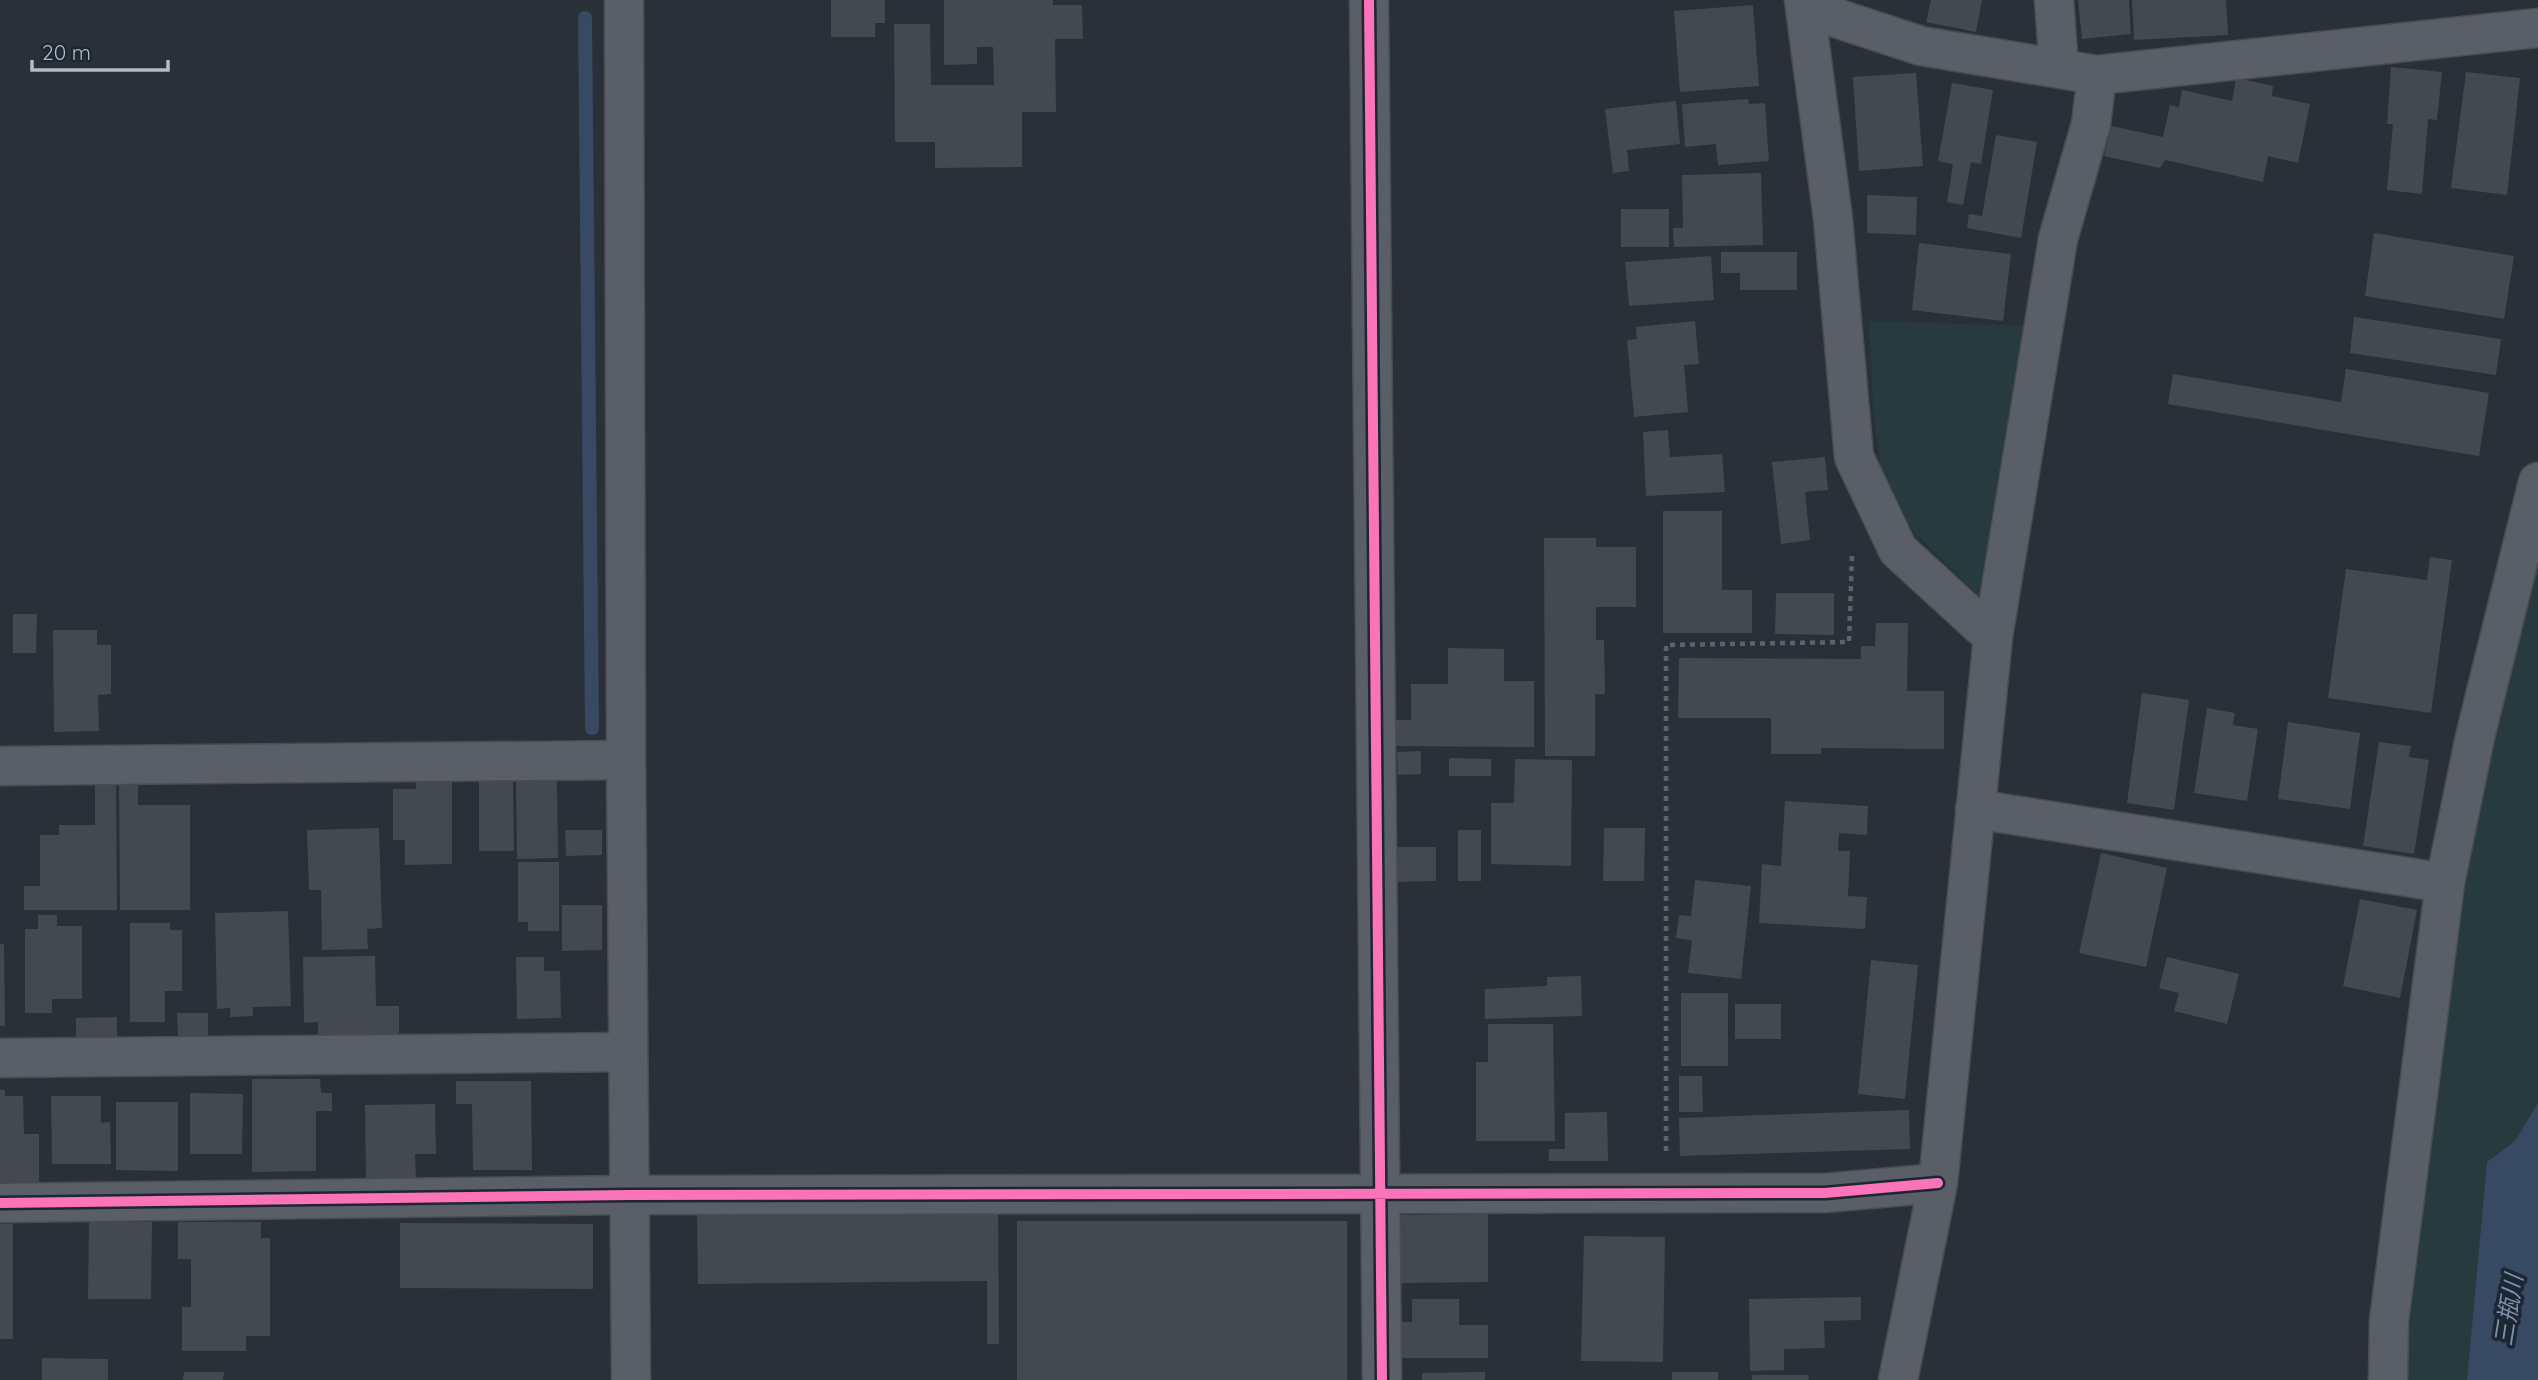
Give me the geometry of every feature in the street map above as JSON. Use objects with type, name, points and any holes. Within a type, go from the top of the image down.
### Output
[{"type":"street","points":[[624,0],[631,1380]]},
{"type":"street","points":[[1369,0],[1382,1380]]},
{"type":"street","points":[[1804,0],[1833,219],[1854,457],[1898,550],[1993,637]]},
{"type":"street","points":[[1817,0],[1836,18],[1921,46],[2097,75],[2538,28]]},
{"type":"street","points":[[2054,0],[2059,68]]},
{"type":"street","points":[[1898,1380],[1937,1184],[1993,637],[2058,239],[2091,124],[2097,75]]},
{"type":"street","points":[[2388,1380],[2389,1321],[2445,883],[2475,737],[2538,482]]},
{"type":"street","points":[[0,766],[626,760]]},
{"type":"street","points":[[1975,809],[2445,883]]},
{"type":"street","points":[[0,1058],[628,1052]]},
{"type":"street","points":[[0,1203],[629,1195],[1825,1193],[1937,1184]]},
{"type":"path","points":[[1666,1193],[1666,645],[1849,642],[1852,550]]},
{"type":"green space","points":[[1869,321],[2027,326],[1981,598],[1916,534],[1884,491],[1873,406]]},
{"type":"green space","points":[[2538,525],[2538,1103],[2515,1141],[2487,1162],[2467,1380],[2405,1380],[2408,1262],[2442,970]]},
{"type":"water","name":"三瓶川","points":[[2538,1103],[2538,1380],[2467,1380],[2487,1162],[2515,1141]]},
{"type":"building","points":[[831,0],[885,0],[885,23],[875,23],[875,37],[831,37]]},
{"type":"building","points":[[944,0],[1053,0],[1053,5],[1082,5],[1083,39],[1055,39],[1056,112],[1022,112],[1022,167],[935,168],[935,142],[895,142],[894,24],[930,24],[931,85],[994,85],[993,47],[977,47],[977,64],[944,65]]},
{"type":"building","points":[[1931,0],[1982,0],[1976,32],[1926,22]]},
{"type":"building","points":[[2078,0],[2129,0],[2131,34],[2082,39]]},
{"type":"building","points":[[2132,0],[2226,0],[2228,35],[2134,40]]},
{"type":"building","points":[[1753,5],[1759,86],[1680,92],[1674,11]]},
{"type":"building","points":[[2391,67],[2442,72],[2437,120],[2428,119],[2422,194],[2387,190],[2393,124],[2387,124]]},
{"type":"building","points":[[2466,72],[2520,78],[2507,195],[2451,188]]},
{"type":"building","points":[[1916,73],[1923,166],[1859,171],[1853,77]]},
{"type":"building","points":[[2236,78],[2273,86],[2272,96],[2310,104],[2298,163],[2268,156],[2263,182],[2165,160],[2160,168],[2104,156],[2111,126],[2163,137],[2170,105],[2179,107],[2182,90],[2232,101]]},
{"type":"building","points":[[1952,83],[1993,90],[1981,164],[1971,162],[1963,205],[1947,202],[1953,164],[1938,161]]},
{"type":"building","points":[[1748,99],[1749,104],[1765,103],[1769,161],[1718,165],[1716,144],[1685,147],[1682,104]]},
{"type":"building","points":[[1676,101],[1680,144],[1627,150],[1629,171],[1613,173],[1605,109]]},
{"type":"building","points":[[1996,135],[2037,142],[2021,238],[1967,228],[1969,214],[1982,216]]},
{"type":"building","points":[[1761,173],[1763,245],[1674,247],[1673,228],[1683,228],[1682,175]]},
{"type":"building","points":[[1867,195],[1917,197],[1916,235],[1867,233]]},
{"type":"building","points":[[1621,209],[1669,209],[1669,247],[1621,247]]},
{"type":"building","points":[[2374,233],[2514,256],[2504,319],[2365,296]]},
{"type":"building","points":[[1919,243],[2011,254],[2003,321],[1912,310]]},
{"type":"building","points":[[1721,252],[1797,252],[1797,290],[1740,290],[1740,273],[1721,273]]},
{"type":"building","points":[[1711,256],[1714,300],[1629,306],[1625,262]]},
{"type":"building","points":[[2354,317],[2501,339],[2496,375],[2350,353]]},
{"type":"building","points":[[1695,321],[1699,364],[1684,365],[1688,412],[1634,417],[1627,340],[1637,339],[1636,327]]},
{"type":"building","points":[[2346,369],[2489,393],[2479,456],[2168,404],[2173,374],[2341,402]]},
{"type":"building","points":[[1668,430],[1670,457],[1722,454],[1725,492],[1646,496],[1643,432]]},
{"type":"building","points":[[1825,457],[1828,490],[1805,492],[1810,540],[1781,544],[1772,462]]},
{"type":"building","points":[[1663,511],[1722,511],[1722,590],[1752,590],[1752,633],[1663,633]]},
{"type":"building","points":[[1544,538],[1596,538],[1596,547],[1636,547],[1636,607],[1596,607],[1596,640],[1604,640],[1605,694],[1595,694],[1595,756],[1545,756]]},
{"type":"building","points":[[2430,557],[2452,560],[2431,713],[2328,698],[2346,569],[2427,580]]},
{"type":"building","points":[[1776,593],[1834,593],[1834,635],[1775,634]]},
{"type":"building","points":[[13,614],[37,614],[36,653],[13,653]]},
{"type":"building","points":[[1876,623],[1908,623],[1907,691],[1944,691],[1944,749],[1821,748],[1821,754],[1771,754],[1771,718],[1678,718],[1679,658],[1861,659],[1861,646],[1875,646]]},
{"type":"building","points":[[53,630],[97,630],[97,645],[111,645],[111,694],[98,695],[99,731],[54,732]]},
{"type":"building","points":[[1448,648],[1504,649],[1504,681],[1534,681],[1534,747],[1393,746],[1393,720],[1411,720],[1411,684],[1448,684]]},
{"type":"building","points":[[2142,693],[2189,700],[2174,810],[2127,803]]},
{"type":"building","points":[[2207,708],[2235,713],[2233,725],[2258,729],[2247,801],[2194,793]]},
{"type":"building","points":[[2288,722],[2360,733],[2350,809],[2278,799]]},
{"type":"building","points":[[2379,742],[2411,746],[2409,757],[2429,760],[2414,854],[2363,846]]},
{"type":"building","points":[[1421,751],[1421,774],[1398,775],[1397,752]]},
{"type":"building","points":[[1449,758],[1491,759],[1491,776],[1449,776]]},
{"type":"building","points":[[1515,759],[1572,760],[1571,866],[1491,864],[1491,803],[1514,803]]},
{"type":"building","points":[[416,778],[452,778],[452,864],[405,865],[405,840],[393,840],[393,789],[416,789]]},
{"type":"building","points":[[479,778],[513,778],[514,851],[479,851]]},
{"type":"building","points":[[119,781],[138,781],[138,805],[190,805],[190,910],[120,910]]},
{"type":"building","points":[[516,781],[557,781],[558,858],[517,859]]},
{"type":"building","points":[[116,782],[117,910],[24,910],[24,886],[40,886],[40,835],[59,835],[59,825],[95,825],[95,783]]},
{"type":"building","points":[[1785,801],[1868,806],[1867,835],[1839,833],[1838,851],[1850,851],[1848,896],[1867,897],[1865,929],[1759,923],[1762,864],[1781,866]]},
{"type":"building","points":[[379,828],[382,928],[367,929],[368,949],[322,950],[321,890],[309,890],[307,830]]},
{"type":"building","points":[[1604,828],[1645,828],[1644,881],[1603,881]]},
{"type":"building","points":[[565,830],[602,830],[602,855],[566,856]]},
{"type":"building","points":[[1458,830],[1481,830],[1481,881],[1458,881]]},
{"type":"building","points":[[1397,847],[1436,847],[1436,881],[1397,882]]},
{"type":"building","points":[[2101,853],[2167,868],[2146,967],[2079,953]]},
{"type":"building","points":[[518,862],[559,862],[559,931],[528,931],[528,922],[518,922]]},
{"type":"building","points":[[1695,880],[1751,886],[1741,979],[1688,973],[1692,940],[1676,938],[1679,915],[1691,916]]},
{"type":"building","points":[[2360,899],[2417,910],[2400,998],[2343,986]]},
{"type":"building","points":[[562,905],[602,905],[602,950],[562,951]]},
{"type":"building","points":[[288,911],[291,1006],[253,1007],[253,1016],[230,1017],[230,1008],[217,1009],[215,913]]},
{"type":"building","points":[[38,915],[57,915],[57,926],[82,926],[82,999],[52,999],[52,1013],[25,1013],[25,929],[38,929]]},
{"type":"building","points":[[130,923],[170,923],[170,930],[182,930],[182,991],[165,991],[165,1022],[130,1022]]},
{"type":"building","points":[[0,944],[4,944],[5,1026],[0,1026]]},
{"type":"building","points":[[375,956],[376,1006],[399,1006],[399,1035],[318,1037],[318,1022],[304,1023],[303,957]]},
{"type":"building","points":[[516,957],[544,957],[544,971],[560,971],[561,1018],[517,1019]]},
{"type":"building","points":[[2167,957],[2239,974],[2227,1024],[2174,1011],[2179,993],[2159,988]]},
{"type":"building","points":[[1871,960],[1918,965],[1905,1099],[1858,1094]]},
{"type":"building","points":[[1581,976],[1582,1016],[1485,1019],[1485,989],[1547,986],[1547,977]]},
{"type":"building","points":[[1681,993],[1728,993],[1728,1066],[1681,1066]]},
{"type":"building","points":[[1735,1004],[1781,1004],[1781,1039],[1735,1039]]},
{"type":"building","points":[[177,1013],[208,1013],[208,1038],[178,1038]]},
{"type":"building","points":[[117,1017],[117,1038],[76,1039],[76,1018]]},
{"type":"building","points":[[1488,1024],[1553,1024],[1555,1141],[1476,1141],[1476,1062],[1488,1062]]},
{"type":"building","points":[[1679,1076],[1702,1076],[1703,1112],[1679,1112]]},
{"type":"building","points":[[252,1079],[320,1079],[321,1093],[332,1093],[332,1111],[316,1111],[316,1171],[252,1172]]},
{"type":"building","points":[[456,1081],[531,1081],[532,1170],[473,1170],[472,1104],[456,1104]]},
{"type":"building","points":[[0,1090],[5,1090],[5,1096],[23,1096],[24,1134],[39,1134],[39,1182],[0,1183]]},
{"type":"building","points":[[190,1093],[243,1094],[242,1154],[190,1154]]},
{"type":"building","points":[[51,1096],[101,1096],[101,1123],[110,1122],[111,1164],[52,1164]]},
{"type":"building","points":[[116,1102],[178,1102],[178,1171],[116,1170]]},
{"type":"building","points":[[435,1104],[436,1154],[415,1154],[416,1179],[366,1179],[365,1105]]},
{"type":"building","points":[[1909,1110],[1910,1149],[1680,1156],[1679,1118]]},
{"type":"building","points":[[1607,1112],[1608,1161],[1549,1161],[1549,1149],[1565,1149],[1565,1113]]},
{"type":"building","points":[[998,1209],[999,1344],[987,1344],[987,1281],[698,1284],[697,1214]]},
{"type":"building","points":[[1488,1214],[1488,1282],[1400,1283],[1399,1215]]},
{"type":"building","points":[[1017,1221],[1347,1221],[1347,1380],[1017,1380]]},
{"type":"building","points":[[89,1222],[152,1222],[151,1299],[88,1299]]},
{"type":"building","points":[[178,1222],[261,1222],[261,1238],[270,1238],[270,1336],[246,1336],[246,1351],[182,1351],[182,1307],[191,1307],[191,1259],[178,1259]]},
{"type":"building","points":[[400,1223],[593,1224],[593,1289],[400,1288]]},
{"type":"building","points":[[0,1224],[13,1224],[13,1339],[0,1339]]},
{"type":"building","points":[[1584,1236],[1665,1237],[1663,1362],[1581,1361]]},
{"type":"building","points":[[1861,1297],[1861,1320],[1824,1321],[1825,1348],[1784,1349],[1784,1370],[1750,1371],[1749,1299]]},
{"type":"building","points":[[1412,1299],[1459,1299],[1459,1325],[1488,1325],[1488,1358],[1399,1358],[1399,1322],[1412,1322]]},
{"type":"building","points":[[42,1358],[108,1359],[108,1380],[42,1380]]},
{"type":"building","points":[[184,1372],[224,1372],[223,1380],[183,1380]]},
{"type":"building","points":[[1485,1372],[1485,1380],[1422,1380],[1422,1373]]},
{"type":"building","points":[[1672,1372],[1718,1372],[1718,1380],[1672,1380]]},
{"type":"building","points":[[1752,1375],[1808,1375],[1809,1380],[1752,1380]]},
{"type":"waterway","points":[[585,18],[592,728]]},
{"type":"cycle path","points":[[1369,0],[1382,1380]]},
{"type":"cycle path","points":[[0,1203],[629,1195],[1825,1193],[1938,1183]]}]
